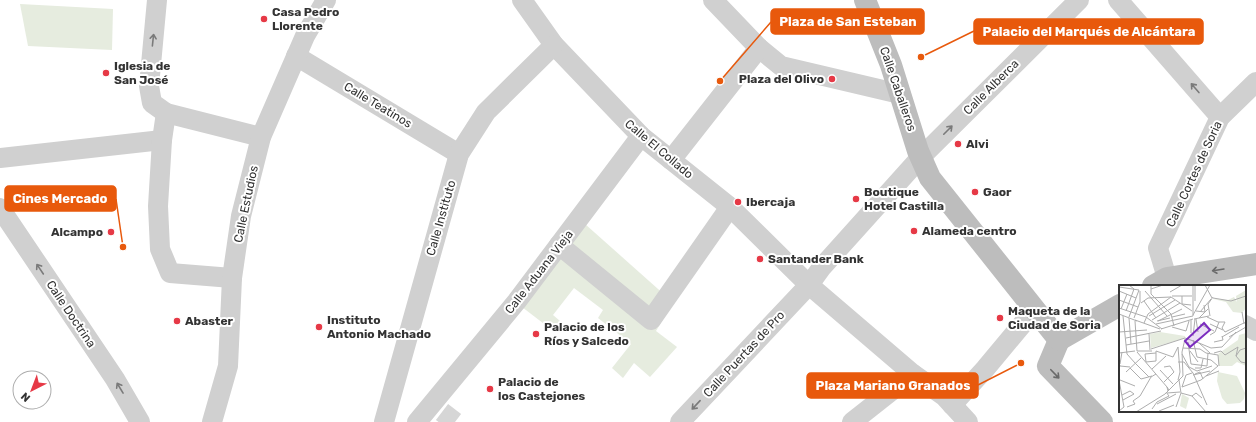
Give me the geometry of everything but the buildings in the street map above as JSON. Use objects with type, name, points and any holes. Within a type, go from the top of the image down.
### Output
[{"type":"street","points":[[157,0],[149,86],[152,103],[166,113],[261,137]]},
{"type":"street","name":"Calle Estudios","points":[[212,422],[228,366],[232,278],[241,216],[261,137],[305,36],[326,0]]},
{"type":"street","name":"Calle El Collado","points":[[522,0],[554,45],[641,136],[730,207],[809,285],[912,374],[948,401],[968,422]]},
{"type":"street","points":[[713,0],[759,48],[781,66],[900,94]]},
{"type":"street","name":"Calle Caballeros","points":[[865,0],[891,65],[920,158],[930,178],[1059,340]]},
{"type":"street","name":"Calle Alberca","points":[[809,285],[822,267],[920,158],[1079,0]]},
{"type":"street","points":[[1118,0],[1220,117]]},
{"type":"street","name":"Calle Instituto","points":[[384,422],[459,154],[486,112],[554,45]]},
{"type":"street","points":[[670,160],[759,48]]},
{"type":"street","name":"Calle Teatinos","points":[[296,56],[459,154]]},
{"type":"street","name":"Calle Cortes de Soria","points":[[1166,283],[1158,248],[1220,117],[1256,82]]},
{"type":"street","points":[[166,113],[162,140],[158,206],[160,249],[170,273],[232,278]]},
{"type":"street","name":"Calle Aduana Vieja","points":[[417,422],[437,408],[641,136]]},
{"type":"street","points":[[0,158],[162,140]]},
{"type":"street","points":[[559,245],[651,320],[730,207]]},
{"type":"street","name":"Calle Doctrina","points":[[0,208],[115,379],[140,422]]},
{"type":"street","points":[[1166,283],[1256,264]]},
{"type":"street","name":"Calle Puertas de Pro","points":[[680,422],[809,285]]},
{"type":"street","points":[[1102,422],[1048,366],[1059,340],[1119,306]]},
{"type":"street","points":[[948,401],[985,369],[1035,309]]},
{"type":"street","points":[[1246,326],[1256,331]]},
{"type":"street","points":[[852,422],[912,374]]},
{"type":"shaded area","points":[[20,4],[113,9],[112,50],[28,46]]},
{"type":"shaded area","points":[[585,224],[667,297],[668,311],[656,331],[677,347],[650,377],[634,363],[623,378],[612,368],[631,344],[598,318],[603,310],[574,288],[553,315],[560,321],[552,330],[522,307]]},
{"type":"tunnel","points":[[442,412],[455,422]]},
{"type":"place","name":"Casa Pedro Llorente","points":[[264,19]]},
{"type":"place","name":"Palacio del Marqués de Alcántara","points":[[921,57]]},
{"type":"place","name":"Iglesia de San José","points":[[106,73]]},
{"type":"place","name":"Plaza del Olivo","points":[[832,79]]},
{"type":"place","name":"Plaza de San Esteban","points":[[720,81]]},
{"type":"place","name":"Alvi","points":[[958,144]]},
{"type":"place","name":"Gaor","points":[[975,192]]},
{"type":"place","name":"Boutique Hotel Castilla","points":[[856,199]]},
{"type":"place","name":"Ibercaja","points":[[738,202]]},
{"type":"place","name":"Alameda centro","points":[[914,231]]},
{"type":"place","name":"Alcampo","points":[[111,232]]},
{"type":"place","name":"Cines Mercado","points":[[123,247]]},
{"type":"place","name":"Santander Bank","points":[[760,259]]},
{"type":"place","name":"Maqueta de la Ciudad de Soria","points":[[1000,318]]},
{"type":"place","name":"Abaster","points":[[177,321]]},
{"type":"place","name":"Instituto Antonio Machado","points":[[319,327]]},
{"type":"place","name":"Palacio de los Ríos y Salcedo","points":[[536,334]]},
{"type":"place","name":"Plaza Mariano Granados","points":[[1021,363]]},
{"type":"place","name":"Palacio de los Castejones","points":[[490,389]]}]
